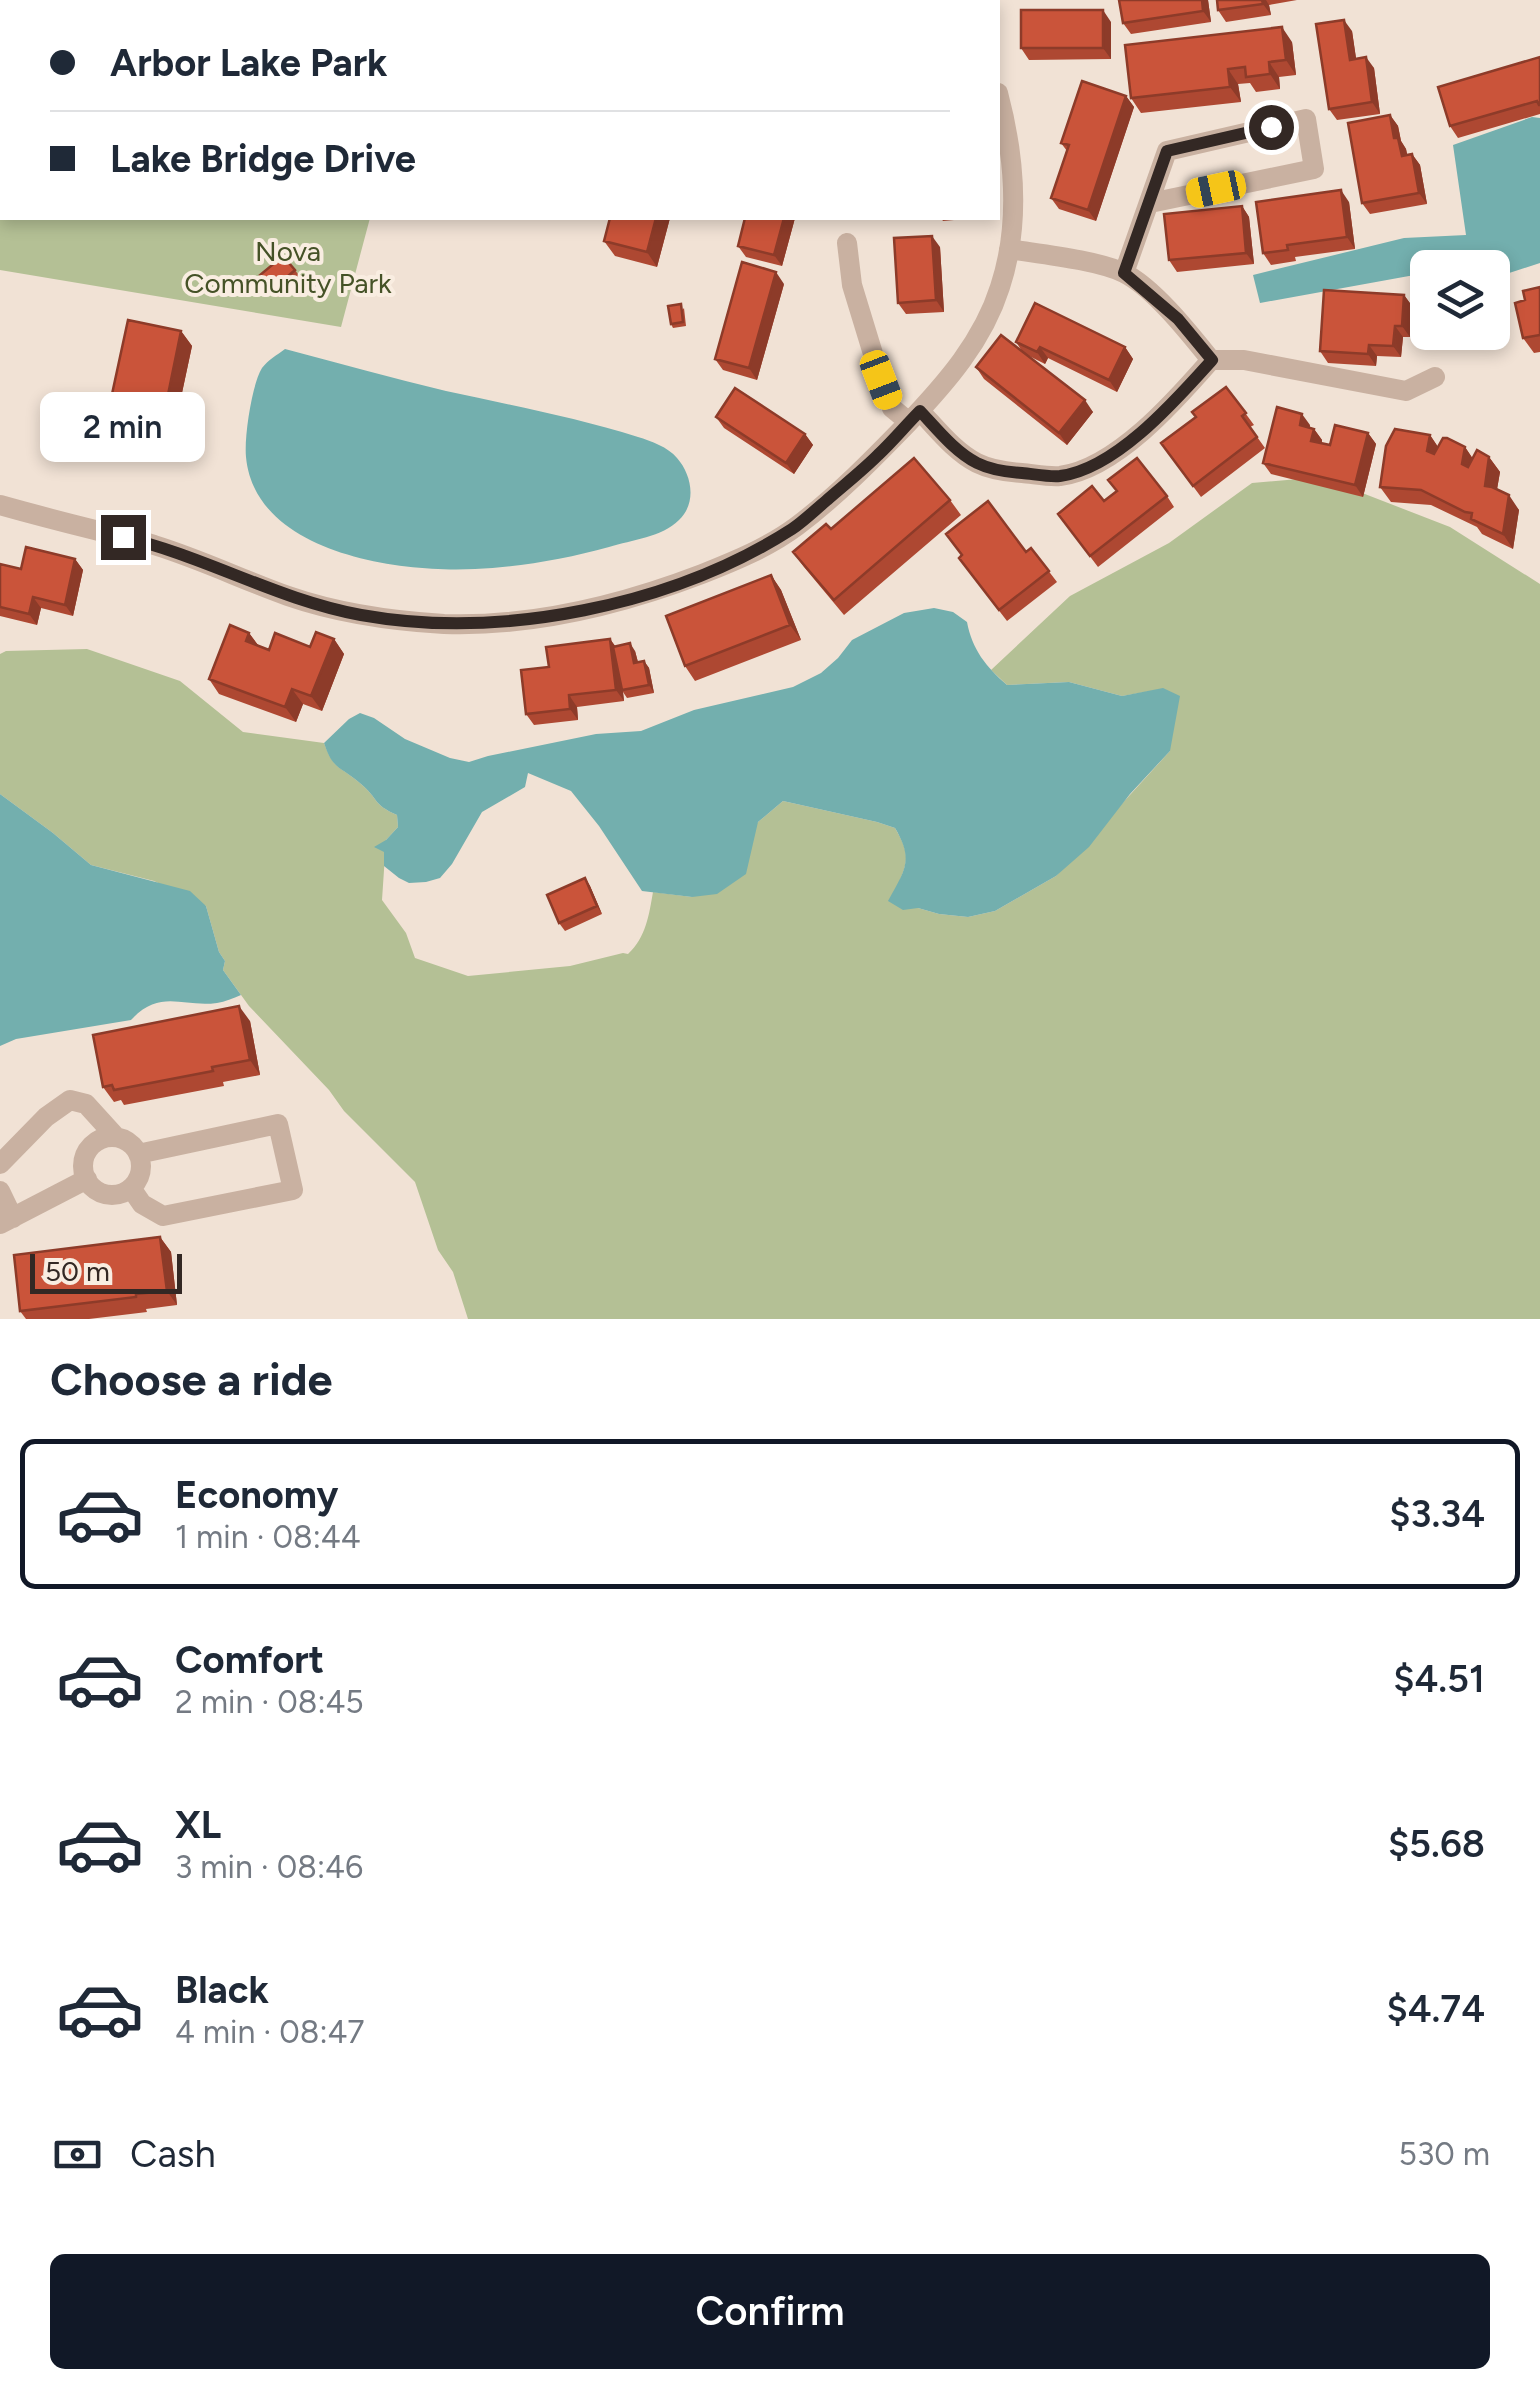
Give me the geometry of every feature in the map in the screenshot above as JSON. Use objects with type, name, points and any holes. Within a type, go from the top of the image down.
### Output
[{"type":"street","points":[[0,506],[150,543],[290,597],[362,615],[445,624],[512,622],[580,611],[658,590],[739,560],[795,527],[879,454],[965,358],[1000,288],[1010,249],[1012,163],[1000,101]]},
{"type":"street","points":[[1124,273],[1167,151],[1306,119],[1314,169],[1150,203]]},
{"type":"street","points":[[847,242],[852,286],[892,408],[915,416],[974,462],[994,470],[1058,476],[1081,471],[1155,422],[1212,360],[1244,360],[1406,391],[1435,377]]},
{"type":"street","points":[[1010,249],[1124,273],[1178,319],[1212,360]]},
{"type":"street","points":[[0,1164],[46,1117],[70,1100],[86,1104],[116,1137]]},
{"type":"street","points":[[131,1188],[142,1204],[163,1216],[293,1190],[278,1124],[138,1154]]},
{"type":"street","points":[[116,1137],[126,1140],[138,1154],[141,1172],[131,1188],[104,1194],[95,1190],[87,1178],[84,1164],[98,1141],[116,1137]]},
{"type":"street","points":[[0,1191],[6,1221],[87,1178]]},
{"type":"green space","name":"Nova Community Park","points":[[0,220],[369,220],[341,327],[0,270]]},
{"type":"green space","points":[[1321,477],[1450,527],[1540,584],[1540,1319],[468,1319],[453,1272],[438,1250],[415,1182],[249,1006],[223,970],[225,961],[206,906],[154,881],[91,865],[0,794],[0,654],[87,649],[180,681],[243,732],[324,743],[335,764],[383,808],[397,815],[398,827],[386,840],[382,900],[406,933],[415,958],[468,976],[570,966],[628,954],[643,933],[653,892],[692,897],[758,822],[783,801],[895,828],[906,853],[900,880],[918,908],[968,917],[995,911],[1056,876],[1170,751],[1163,689],[1122,696],[1069,682],[1007,685],[991,670],[1070,596],[1169,543],[1252,483]]},
{"type":"water","points":[[1532,117],[1540,118],[1540,263],[1510,273],[1510,250],[1410,250],[1410,276],[1260,303],[1253,275],[1404,238],[1466,235],[1453,145]]},
{"type":"water","points":[[285,349],[590,423],[654,443],[682,465],[689,481],[688,506],[672,526],[655,534],[526,564],[475,569],[408,567],[335,550],[302,536],[275,516],[255,490],[246,457],[249,411],[258,376],[267,362]]},
{"type":"water","points":[[934,608],[953,612],[967,622],[981,657],[1007,685],[1069,682],[1122,696],[1163,688],[1180,696],[1170,751],[1089,847],[1056,876],[995,911],[968,917],[918,908],[903,910],[888,901],[906,857],[895,828],[783,801],[758,822],[746,874],[717,894],[692,897],[642,891],[571,791],[528,773],[525,787],[482,812],[440,878],[409,883],[384,866],[384,852],[374,847],[398,827],[397,815],[383,808],[361,784],[334,764],[324,743],[360,713],[405,739],[469,762],[596,734],[641,731],[694,710],[793,687],[821,673],[852,640],[904,613]]},
{"type":"water","points":[[0,794],[91,865],[190,891],[206,906],[225,961],[223,970],[241,995],[217,1003],[162,1002],[142,1010],[131,1020],[16,1039],[0,1046]]},
{"type":"building","points":[[1119,0],[1202,0],[1203,11],[1123,23]]},
{"type":"building","points":[[1217,0],[1262,0],[1263,4],[1218,10]]},
{"type":"building","points":[[1021,10],[1103,10],[1103,48],[1021,48]]},
{"type":"building","points":[[1344,20],[1350,60],[1366,57],[1372,102],[1329,109],[1316,24]]},
{"type":"building","points":[[1282,27],[1286,60],[1269,62],[1270,74],[1246,77],[1245,67],[1228,69],[1230,87],[1131,98],[1125,45]]},
{"type":"building","points":[[1540,57],[1540,105],[1537,101],[1450,126],[1438,87]]},
{"type":"building","points":[[1082,81],[1126,96],[1088,210],[1051,198],[1069,145],[1061,143]]},
{"type":"building","points":[[1390,115],[1402,156],[1412,154],[1419,193],[1362,203],[1348,123]]},
{"type":"building","points":[[1341,190],[1347,237],[1287,245],[1288,250],[1263,253],[1256,202]]},
{"type":"building","points":[[1242,206],[1246,253],[1169,260],[1164,214]]},
{"type":"building","points":[[609,220],[655,220],[647,252],[604,241]]},
{"type":"building","points":[[744,220],[783,220],[774,255],[738,246]]},
{"type":"building","points":[[932,236],[936,300],[898,303],[894,238]]},
{"type":"building","points":[[283,256],[295,270],[273,289],[260,275]]},
{"type":"building","points":[[742,262],[776,272],[749,368],[715,359]]},
{"type":"building","points":[[1540,287],[1540,335],[1523,338],[1515,303],[1525,300],[1523,291]]},
{"type":"building","points":[[1324,290],[1404,295],[1402,326],[1395,326],[1393,346],[1369,345],[1368,354],[1320,351]]},
{"type":"building","points":[[1035,303],[1125,347],[1109,380],[1040,347],[1037,352],[1016,342]]},
{"type":"building","points":[[681,304],[683,322],[671,324],[668,306]]},
{"type":"building","points":[[128,320],[181,331],[160,434],[106,422]]},
{"type":"building","points":[[1001,335],[1085,400],[1059,433],[976,367]]},
{"type":"building","points":[[1226,387],[1246,413],[1242,416],[1257,437],[1193,486],[1161,443],[1196,417],[1192,412]]},
{"type":"building","points":[[735,388],[805,434],[786,463],[716,417]]},
{"type":"building","points":[[1277,407],[1302,414],[1300,425],[1314,429],[1311,441],[1330,445],[1335,425],[1368,433],[1355,485],[1263,463]]},
{"type":"building","points":[[1395,429],[1430,435],[1427,451],[1434,454],[1443,438],[1465,447],[1462,464],[1468,467],[1477,450],[1489,457],[1485,486],[1509,495],[1503,534],[1471,519],[1472,513],[1421,490],[1380,487],[1386,446]]},
{"type":"building","points":[[914,458],[950,500],[834,600],[793,552],[826,524],[831,529]]},
{"type":"building","points":[[1137,458],[1167,496],[1090,556],[1058,514],[1092,486],[1104,501],[1117,491],[1108,480]]},
{"type":"building","points":[[988,501],[1026,552],[1031,548],[1049,571],[999,610],[959,558],[962,555],[946,534]]},
{"type":"building","points":[[26,547],[75,559],[65,605],[33,597],[29,614],[0,607],[0,564],[21,569]]},
{"type":"building","points":[[771,575],[790,625],[685,666],[666,616]]},
{"type":"building","points":[[230,625],[249,633],[246,641],[269,650],[275,633],[310,647],[316,632],[334,639],[311,696],[292,689],[285,707],[209,679]]},
{"type":"building","points":[[610,639],[616,690],[569,695],[570,709],[526,714],[521,670],[549,667],[546,647]]},
{"type":"building","points":[[630,643],[634,663],[644,661],[649,685],[622,690],[613,647]]},
{"type":"building","points":[[585,878],[597,906],[559,923],[547,895]]},
{"type":"building","points":[[239,1006],[250,1060],[114,1090],[112,1085],[103,1087],[93,1035]]},
{"type":"building","points":[[160,1237],[167,1291],[20,1311],[14,1255]]},
{"type":"route","points":[[123,537],[213,565],[290,597],[362,615],[445,624],[512,622],[580,611],[658,590],[739,560],[795,527],[879,454],[920,411],[974,462],[994,470],[1058,476],[1081,471],[1155,422],[1212,360],[1178,319],[1124,273],[1167,151],[1271,127]]}]
